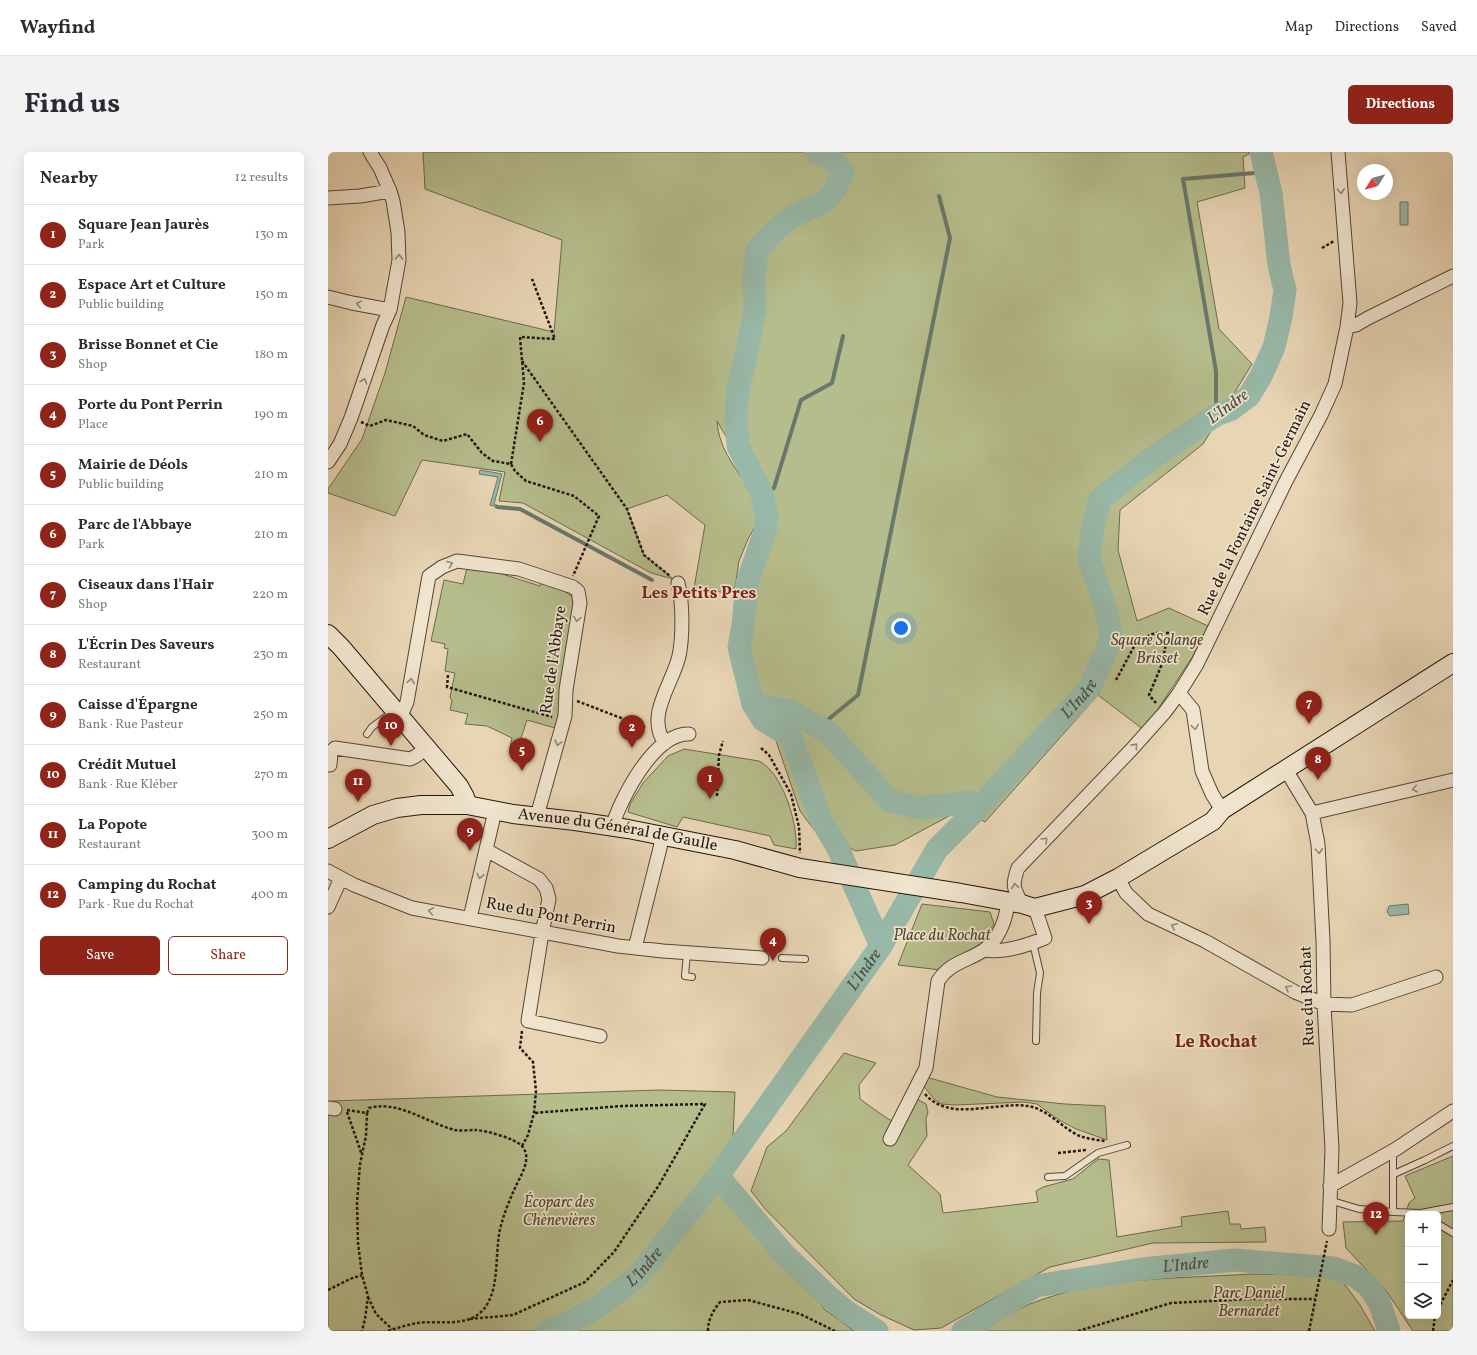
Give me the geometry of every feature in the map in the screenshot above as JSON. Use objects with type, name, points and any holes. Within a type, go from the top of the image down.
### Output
[{"type":"main road","points":[[328,634],[342,647],[459,786],[467,805]]},
{"type":"main road","points":[[1022,905],[1085,895],[1118,878],[1213,821],[1222,810],[1453,663]]},
{"type":"main road","name":"Avenue du Général de Gaulle","points":[[328,839],[373,816],[390,810],[421,805],[467,805],[495,811],[612,827],[662,836],[735,850],[800,868],[910,885],[1022,905]]},
{"type":"main road","points":[[1022,905],[1044,895],[1080,886],[1111,871],[1208,811],[1222,810]]},
{"type":"street","points":[[328,462],[340,444],[352,418],[383,325],[390,310],[399,260],[398,232],[393,201],[380,168],[370,152]]},
{"type":"street","name":"Rue de la Fontaine Saint-Germain","points":[[1033,943],[1045,938],[1016,894],[1013,883],[1018,868],[1132,750],[1165,712],[1179,693],[1204,651],[1286,481],[1335,384],[1347,327],[1350,303],[1338,152]]},
{"type":"street","points":[[328,198],[360,196],[390,191]]},
{"type":"street","points":[[1347,327],[1356,325],[1453,276]]},
{"type":"street","points":[[328,297],[390,310]]},
{"type":"street","name":"Rue de l'Abbaye","points":[[397,714],[407,702],[429,576],[442,567],[457,561],[519,569],[569,586],[578,591],[580,603],[566,690],[564,721],[537,816]]},
{"type":"street","points":[[665,743],[658,728],[661,703],[678,658],[681,644],[681,597],[678,583]]},
{"type":"street","points":[[1179,693],[1193,710],[1202,771],[1212,794],[1222,810]]},
{"type":"street","points":[[612,827],[622,800],[641,769],[665,743],[681,734],[689,734]]},
{"type":"street","points":[[329,768],[331,752],[335,748],[410,759],[427,748]]},
{"type":"street","name":"Rue du Rochat","points":[[1286,770],[1312,813],[1318,844],[1323,941],[1324,1004],[1332,1149],[1329,1229]]},
{"type":"street","points":[[1312,813],[1453,780]]},
{"type":"street","points":[[470,918],[495,811]]},
{"type":"street","points":[[635,948],[662,836]]},
{"type":"street","points":[[486,850],[539,879],[546,888],[549,899],[528,1021],[600,1036]]},
{"type":"street","name":"Rue du Pont Perrin","points":[[328,871],[354,885],[412,908],[542,933],[635,948],[763,958]]},
{"type":"street","points":[[328,907],[341,878]]},
{"type":"street","points":[[1118,878],[1126,893],[1148,914],[1204,941],[1294,992],[1324,1004],[1352,1004],[1436,977]]},
{"type":"street","points":[[890,1139],[926,1068],[938,981],[945,972],[959,962],[984,950],[998,935],[1007,913],[1022,905]]},
{"type":"street","points":[[984,950],[996,952],[1033,943]]},
{"type":"street","points":[[1330,1186],[1393,1150],[1453,1111]]},
{"type":"lane","points":[[367,734],[372,727],[397,714]]},
{"type":"lane","points":[[1033,943],[1040,973],[1037,993],[1036,1041]]},
{"type":"lane","points":[[687,953],[685,976],[692,978]]},
{"type":"lane","points":[[782,958],[805,959]]},
{"type":"lane","points":[[1048,1178],[1065,1176],[1098,1153],[1127,1145]]},
{"type":"lane","points":[[1394,1174],[1453,1146]]},
{"type":"lane","points":[[1393,1150],[1393,1212]]},
{"type":"lane","points":[[1330,1200],[1359,1209],[1405,1213]]},
{"type":"lane","points":[[1434,1211],[1453,1206]]},
{"type":"lane","points":[[1441,1226],[1453,1233]]},
{"type":"path","points":[[532,279],[555,339],[520,337],[524,383],[511,464],[515,471],[526,481],[574,496],[599,516],[569,586]]},
{"type":"path","points":[[522,361],[627,509],[644,555],[678,583]]},
{"type":"path","points":[[352,418],[370,426],[386,420],[413,426],[424,435],[443,441],[467,434],[482,453],[493,461],[511,464]]},
{"type":"path","points":[[1116,680],[1137,641],[1155,633],[1168,633],[1162,664],[1148,695],[1165,712]]},
{"type":"path","points":[[448,676],[447,687],[564,721]]},
{"type":"path","points":[[566,705],[574,700],[651,730],[658,728]]},
{"type":"path","points":[[717,796],[719,755],[723,741]]},
{"type":"path","points":[[761,748],[769,755],[791,794],[799,827],[800,868]]},
{"type":"path","points":[[522,1146],[528,1135],[534,1113],[536,1091],[533,1062],[520,1048],[524,1024],[528,1021]]},
{"type":"path","points":[[917,1085],[931,1101],[944,1108],[960,1109],[998,1106],[1028,1106],[1045,1113],[1080,1136],[1127,1145]]},
{"type":"path","points":[[388,1331],[417,1324],[434,1322],[449,1323],[470,1319],[513,1315],[585,1282],[614,1252],[659,1185],[705,1104],[622,1106],[534,1113]]},
{"type":"path","points":[[392,1330],[376,1314],[368,1296],[362,1275],[358,1243],[357,1203],[362,1155],[366,1136],[367,1113],[369,1108],[378,1105],[400,1109],[456,1130],[478,1130],[509,1138],[522,1146],[526,1157],[523,1172],[502,1222],[497,1240],[497,1269],[493,1292],[483,1310],[470,1319]]},
{"type":"path","points":[[336,1109],[367,1113]]},
{"type":"path","points":[[336,1109],[362,1155]]},
{"type":"path","points":[[1308,1331],[1327,1244]]},
{"type":"path","points":[[328,1290],[362,1275]]},
{"type":"path","points":[[1441,1303],[1453,1280]]},
{"type":"path","points":[[362,1331],[368,1296]]},
{"type":"path","points":[[1078,1331],[1171,1304],[1249,1299],[1315,1299]]},
{"type":"path","points":[[708,1331],[708,1325],[712,1312],[720,1302],[748,1300],[800,1314],[835,1331]]},
{"type":"path","points":[[1433,1331],[1435,1319]]},
{"type":"green space","name":"Square Solange Brisset","points":[[423,152],[1249,152],[1249,154],[1243,157],[1245,188],[1197,202],[1219,329],[1252,364],[1203,444],[1120,510],[1118,550],[1137,621],[1169,608],[1208,626],[1193,656],[1144,730],[1098,695],[985,822],[962,809],[895,845],[856,851],[815,831],[800,811],[736,624],[773,517],[717,421],[721,442],[730,460],[752,494],[760,518],[748,539],[739,561],[734,594],[694,588],[705,525],[667,495],[627,509],[644,555],[673,579],[651,573],[523,503],[499,501],[505,472],[422,460],[395,516],[328,493],[328,489],[362,439],[385,373],[406,297],[554,332],[562,240],[425,189]]},
{"type":"green space","points":[[467,568],[499,573],[540,586],[542,581],[559,587],[574,598],[574,615],[561,708],[555,728],[527,720],[517,750],[510,747],[512,738],[487,726],[465,724],[468,714],[450,710],[452,701],[450,697],[455,673],[445,671],[448,649],[444,648],[445,644],[431,641],[444,580],[463,584]]},
{"type":"green space","points":[[684,749],[759,761],[768,767],[782,788],[792,813],[796,849],[774,845],[770,836],[683,817],[677,827],[628,812],[630,804],[643,783],[668,756]]},
{"type":"green space","name":"Place du Rochat","points":[[922,904],[990,912],[994,924],[981,944],[941,970],[898,965]]},
{"type":"green space","points":[[844,1053],[876,1063],[859,1085],[860,1099],[885,1117],[901,1126],[917,1099],[926,1104],[928,1112],[926,1119],[927,1136],[908,1165],[940,1194],[943,1213],[1038,1202],[1036,1191],[1043,1187],[1073,1179],[1098,1159],[1109,1160],[1117,1237],[1182,1226],[1181,1217],[1228,1211],[1230,1224],[1240,1224],[1241,1229],[1265,1227],[1266,1242],[1153,1243],[1050,1267],[941,1328],[914,1330],[881,1315],[854,1299],[766,1210],[751,1191],[767,1147],[786,1131]]},
{"type":"green space","points":[[926,1077],[997,1097],[1065,1104],[1105,1106],[1107,1140],[1076,1129],[1059,1120],[1037,1104],[1024,1102],[956,1105],[941,1104],[934,1099],[922,1084]]},
{"type":"green space","name":"Écoparc des Chènevières","points":[[659,1090],[735,1092],[730,1205],[739,1208],[764,1232],[786,1258],[824,1309],[854,1331],[328,1331],[328,1108],[331,1101]]},
{"type":"green space","points":[[1453,1156],[1453,1331],[1413,1331],[1405,1319],[1441,1319],[1441,1211],[1406,1211],[1409,1203],[1415,1198],[1405,1176]]},
{"type":"green space","points":[[1405,1215],[1405,1319],[1387,1292],[1346,1248],[1343,1222],[1403,1221]]},
{"type":"green space","name":"Parc Daniel Bernardet","points":[[1251,1274],[1301,1275],[1328,1278],[1343,1282],[1360,1305],[1375,1331],[982,1331],[984,1328],[1030,1304],[1084,1288],[1139,1280]]},
{"type":"shaded area","points":[[1400,202],[1408,202],[1408,225],[1400,225]]},
{"type":"shaded area","points":[[480,470],[502,474],[494,504],[497,505],[497,507],[490,505],[498,477],[479,474]]},
{"type":"shaded area","points":[[1408,904],[1409,914],[1390,916],[1387,912],[1389,906]]},
{"type":"waterway","points":[[816,152],[830,158],[843,172],[835,190],[824,202],[791,217],[757,250],[754,275],[755,312],[737,396],[736,420],[738,446],[762,494],[767,517],[765,531],[747,583],[743,626],[739,647],[753,704],[763,720],[791,737],[821,820],[837,846],[881,946]]},
{"type":"waterway","name":"L'Indre","points":[[548,1331],[566,1324],[596,1308],[637,1277],[718,1176],[881,946],[937,849],[978,808],[1089,689],[1112,637],[1104,602],[1089,560],[1092,531],[1100,499],[1151,459],[1216,415],[1230,410],[1249,396],[1261,376],[1274,347],[1285,290],[1279,265],[1271,193],[1261,152]]},
{"type":"waterway","points":[[1216,415],[1216,371],[1183,179],[1266,172]]},
{"type":"waterway","points":[[819,727],[858,695],[950,238],[939,196]]},
{"type":"waterway","points":[[762,494],[774,488],[801,400],[832,383],[843,336]]},
{"type":"waterway","points":[[497,507],[520,509],[652,580]]},
{"type":"waterway","points":[[753,704],[790,711],[828,732],[890,801],[922,808],[969,802],[978,808]]},
{"type":"waterway","name":"L'Indre","points":[[718,1176],[784,1254],[847,1312],[877,1331]]},
{"type":"waterway","name":"L'Indre","points":[[963,1331],[1036,1286],[1142,1269],[1235,1260],[1334,1268],[1355,1276],[1369,1287],[1380,1304],[1389,1331]]},
{"type":"place","name":"Parc de l'Abbaye","points":[[540,442]]},
{"type":"place","name":"Ciseaux dans l'Hair","points":[[1309,724]]},
{"type":"place","name":"Crédit Mutuel","points":[[391,746]]},
{"type":"place","name":"Espace Art et Culture","points":[[632,748]]},
{"type":"place","name":"Mairie de Déols","points":[[522,771]]},
{"type":"place","name":"L'Écrin Des Saveurs","points":[[1318,780]]},
{"type":"place","name":"Square Jean Jaurès","points":[[710,799]]},
{"type":"place","name":"La Popote","points":[[358,802]]},
{"type":"place","name":"Caisse d'Épargne","points":[[470,851]]},
{"type":"place","name":"Brisse Bonnet et Cie","points":[[1089,924]]},
{"type":"place","name":"Porte du Pont Perrin","points":[[773,961]]},
{"type":"place","name":"Camping du Rochat","points":[[1376,1235]]},
{"type":"district","name":"Les Petits Pres","points":[[699,593]]},
{"type":"district","name":"Le Rochat","points":[[1216,1042]]}]
